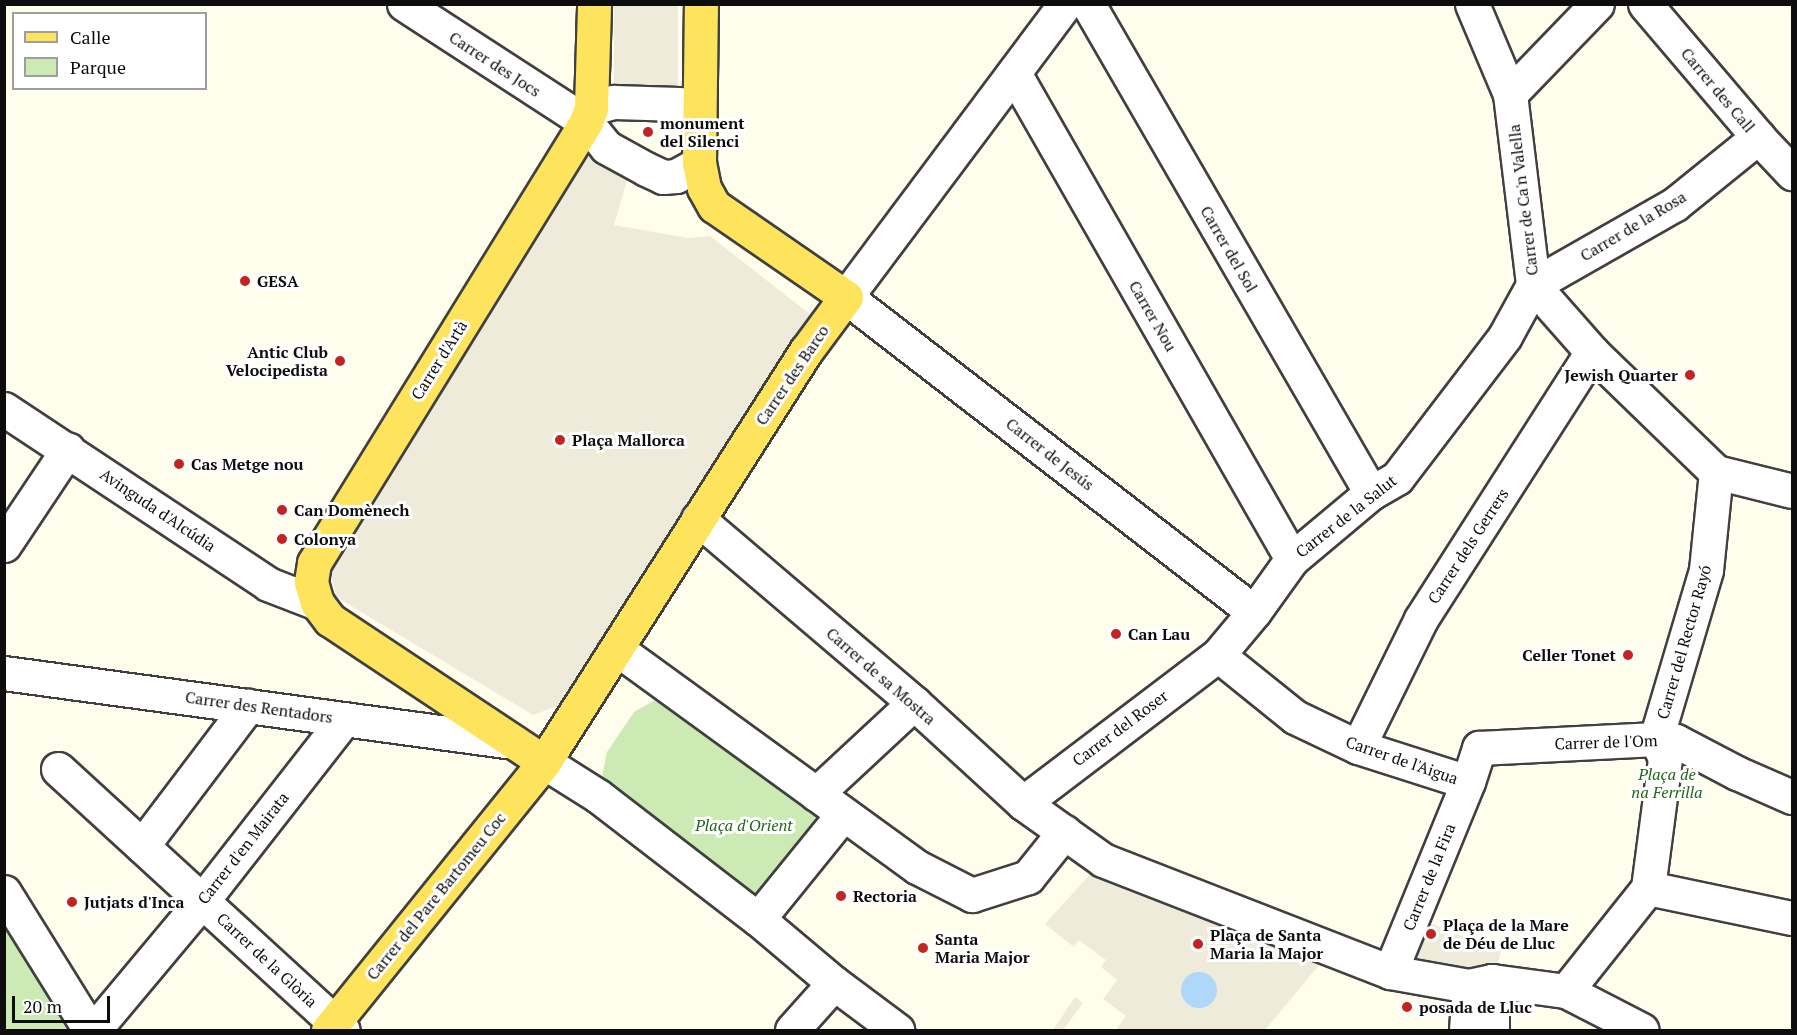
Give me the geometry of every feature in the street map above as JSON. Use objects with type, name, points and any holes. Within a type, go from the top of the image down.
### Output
[{"type":"main road","points":[[588,115],[594,4]]},
{"type":"main road","points":[[701,4],[699,163],[704,188],[714,206],[846,297]]},
{"type":"main road","name":"Carrer d'Artà","points":[[317,603],[311,582],[314,563],[588,115]]},
{"type":"main road","name":"Carrer des Barco","points":[[544,762],[806,351],[846,297]]},
{"type":"main road","points":[[317,603],[330,620],[544,762]]},
{"type":"main road","name":"Carrer del Pare Bartomeu Coc","points":[[335,1028],[544,762]]},
{"type":"street","name":"Carrer des Jocs","points":[[404,4],[588,115],[606,147],[663,177],[688,172],[699,163]]},
{"type":"street","name":"Carrer des Barco","points":[[846,297],[1065,4]]},
{"type":"street","name":"Carrer del Sol","points":[[1088,4],[1371,493]]},
{"type":"street","name":"Carrer de Ca'n Valella","points":[[1472,4],[1510,94],[1533,285],[1592,352],[1716,472]]},
{"type":"street","points":[[1510,94],[1597,4]]},
{"type":"street","name":"Carrer des Call","points":[[1645,4],[1758,137],[1792,173]]},
{"type":"street","name":"Carrer Nou","points":[[1014,73],[1292,559]]},
{"type":"street","points":[[588,115],[614,102],[678,104],[690,112],[699,123]]},
{"type":"street","name":"Carrer de la Rosa","points":[[1533,285],[1675,204],[1758,137]]},
{"type":"street","name":"Carrer de la Salut","points":[[1218,655],[1254,612],[1292,559],[1371,493],[1397,478],[1505,336],[1533,285]]},
{"type":"street","name":"Carrer de Jesús","points":[[846,297],[1254,612]]},
{"type":"street","name":"Carrer dels Gerrers","points":[[1358,747],[1421,619],[1592,352]]},
{"type":"street","name":"Avinguda d'Alcúdia","points":[[4,409],[68,449],[268,584],[317,603]]},
{"type":"street","points":[[4,545],[68,449]]},
{"type":"street","points":[[1716,472],[1792,491]]},
{"type":"street","name":"Carrer del Rector Rayó","points":[[1656,740],[1707,570],[1716,472]]},
{"type":"street","name":"Carrer de sa Mostra","points":[[698,519],[914,703],[1023,803],[1102,860],[1390,972]]},
{"type":"street","points":[[617,649],[917,867],[972,896],[1028,877],[1064,832]]},
{"type":"street","name":"Carrer de l'Aigua","points":[[1218,655],[1295,717],[1358,747],[1468,782]]},
{"type":"street","name":"Carrer del Roser","points":[[1023,803],[1218,655]]},
{"type":"street","name":"Carrer des Rentadors","points":[[4,673],[513,742]]},
{"type":"street","points":[[816,794],[914,703]]},
{"type":"street","points":[[142,846],[248,706]]},
{"type":"street","name":"Carrer d'en Mairata","points":[[92,1030],[202,901],[344,719]]},
{"type":"street","points":[[1566,991],[1648,888],[1665,758],[1656,740]]},
{"type":"street","name":"Carrer de l'Om","points":[[1468,782],[1479,748],[1656,740],[1676,741],[1737,773],[1792,797]]},
{"type":"street","points":[[544,762],[598,796],[758,918],[834,983],[897,1030]]},
{"type":"street","name":"Carrer de la Glòria","points":[[57,769],[202,901],[335,1028]]},
{"type":"street","name":"Carrer de la Fira","points":[[1390,972],[1468,782]]},
{"type":"street","points":[[758,918],[843,814]]},
{"type":"street","points":[[1648,888],[1792,918]]},
{"type":"street","points":[[4,892],[92,1030]]},
{"type":"street","points":[[1390,972],[1481,984],[1566,991],[1642,1030]]},
{"type":"street","points":[[792,1030],[834,983]]},
{"type":"street","points":[[1479,1029],[1481,984]]},
{"type":"green space","name":"Plaça d'Orient","points":[[673,690],[843,814],[758,918],[598,796],[607,752],[634,712]]},
{"type":"green space","points":[[5,892],[90,1030],[5,1030]]},
{"type":"shaded area","points":[[614,5],[678,5],[678,88],[614,88]]},
{"type":"shaded area","name":"Plaça Mallorca","points":[[600,155],[628,177],[614,225],[688,238],[710,236],[811,315],[560,705],[533,715],[336,597],[325,545],[561,163]]},
{"type":"shaded area","name":"Plaça de Santa Maria la Major","points":[[1103,860],[1324,948],[1320,964],[1265,1030],[1116,1030],[1126,1016],[1103,999],[1117,980],[1101,967],[1106,960],[1079,940],[1074,947],[1045,924]]},
{"type":"shaded area","name":"Plaça de la Mare de Déu de Lluc","points":[[1413,916],[1501,952],[1492,981],[1390,972]]},
{"type":"shaded area","points":[[1075,997],[1083,1003],[1063,1030],[1053,1030]]},
{"type":"water","points":[[1199,972],[1212,977],[1217,990],[1212,1003],[1199,1008],[1186,1003],[1181,990],[1186,977]]},
{"type":"place","name":"monument del Silenci","points":[[648,132]]},
{"type":"place","name":"GESA","points":[[245,281]]},
{"type":"place","name":"Antic Club Velocipedista","points":[[340,361]]},
{"type":"place","name":"Jewish Quarter","points":[[1690,375]]},
{"type":"place","name":"Plaça Mallorca","points":[[560,440]]},
{"type":"place","name":"Cas Metge nou","points":[[179,464]]},
{"type":"place","name":"Can Domènech","points":[[282,510]]},
{"type":"place","name":"Colonya","points":[[282,539]]},
{"type":"place","name":"Can Lau","points":[[1116,634]]},
{"type":"place","name":"Celler Tonet","points":[[1628,655]]},
{"type":"place","name":"Rectoria","points":[[841,896]]},
{"type":"place","name":"Jutjats d'Inca","points":[[72,902]]},
{"type":"place","name":"Plaça de la Mare de Déu de Lluc","points":[[1431,934]]},
{"type":"place","name":"Plaça de Santa Maria la Major","points":[[1198,944]]},
{"type":"place","name":"Santa Maria Major","points":[[923,948]]},
{"type":"place","name":"posada de Lluc","points":[[1407,1007]]},
{"type":"park label","name":"Plaça de na Ferrilla","points":[[1667,783]]}]
